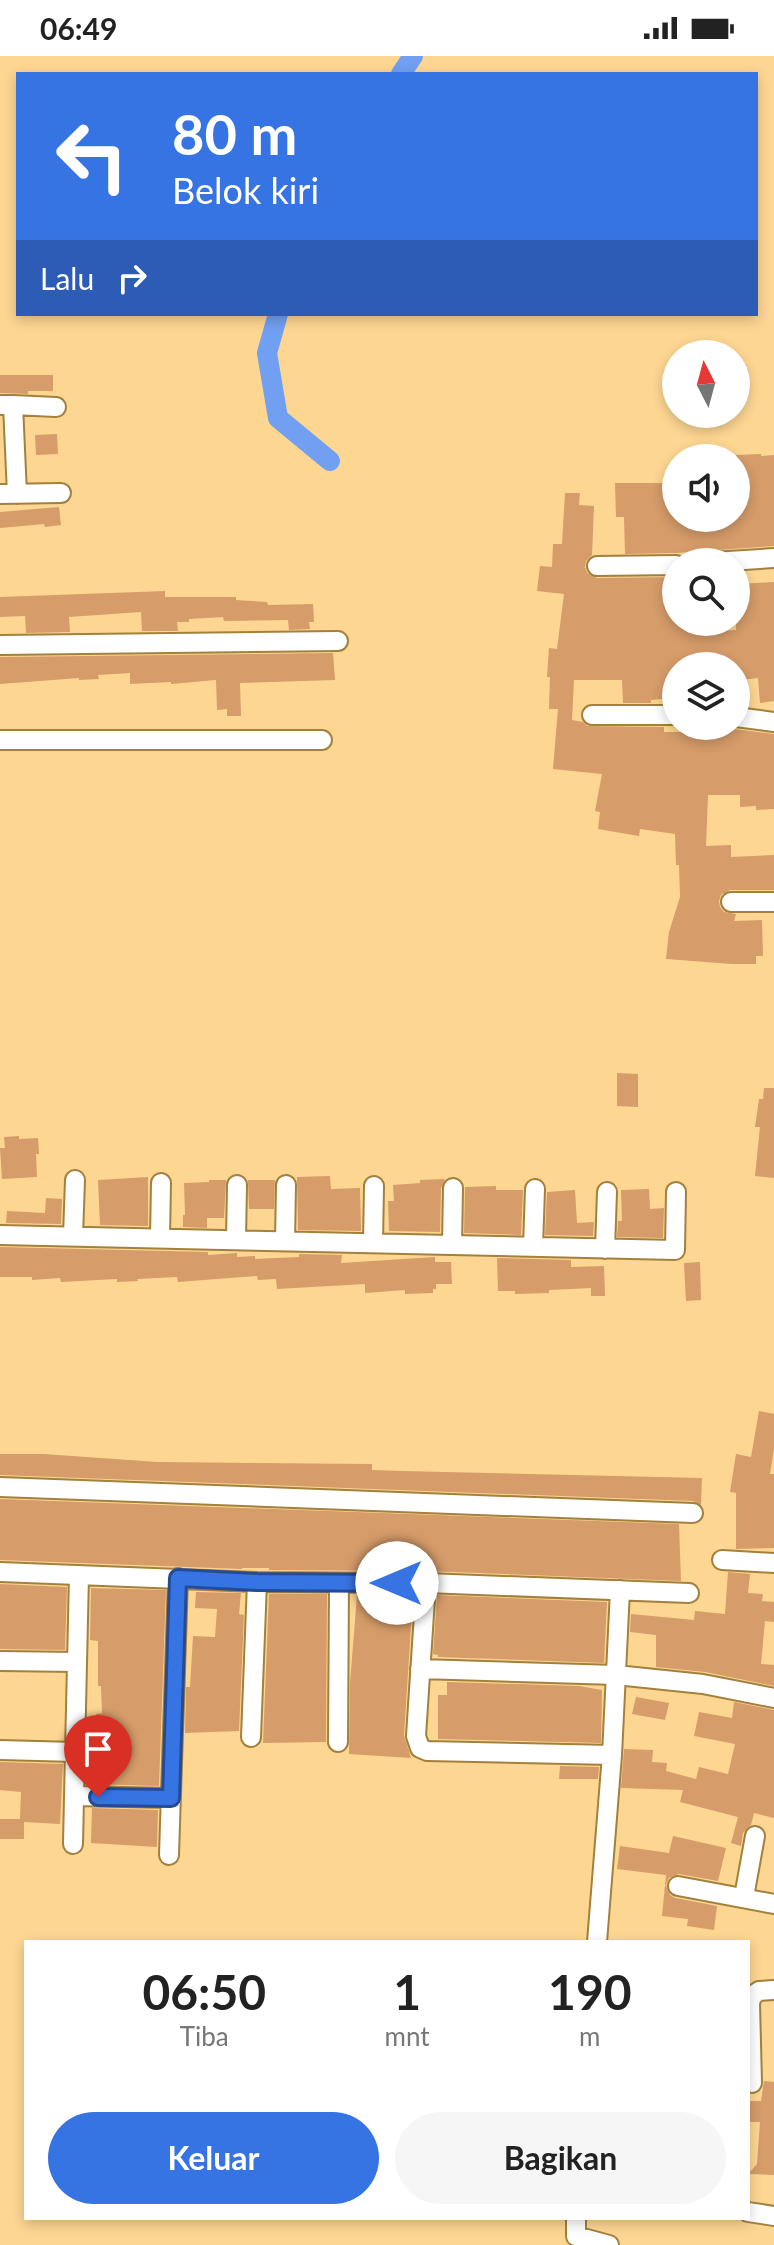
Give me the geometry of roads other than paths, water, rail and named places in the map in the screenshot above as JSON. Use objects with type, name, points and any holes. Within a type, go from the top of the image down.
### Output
[{"type":"street","points":[[56,407],[6,405],[8,494],[61,493]]},
{"type":"street","points":[[750,560],[774,558]]},
{"type":"street","points":[[597,566],[662,565]]},
{"type":"street","points":[[0,645],[338,641]]},
{"type":"street","points":[[592,715],[662,715]]},
{"type":"street","points":[[750,719],[774,722]]},
{"type":"street","points":[[0,740],[322,740]]},
{"type":"street","points":[[731,902],[774,902]]},
{"type":"street","points":[[73,1236],[75,1180]]},
{"type":"street","points":[[160,1238],[161,1183]]},
{"type":"street","points":[[236,1240],[237,1185]]},
{"type":"street","points":[[285,1241],[286,1185]]},
{"type":"street","points":[[373,1243],[374,1186]]},
{"type":"street","points":[[452,1245],[453,1188]]},
{"type":"street","points":[[533,1247],[535,1189]]},
{"type":"street","points":[[605,1249],[607,1192]]},
{"type":"street","points":[[0,1235],[675,1250],[676,1192]]},
{"type":"street","points":[[0,1487],[693,1513]]},
{"type":"street","points":[[722,1560],[774,1563]]},
{"type":"street","points":[[0,1572],[689,1593]]},
{"type":"street","points":[[73,1844],[79,1575]]},
{"type":"street","points":[[169,1855],[178,1578]]},
{"type":"street","points":[[251,1737],[257,1582]]},
{"type":"street","points":[[338,1742],[339,1583]]},
{"type":"street","points":[[426,1583],[416,1736],[420,1748],[427,1751],[612,1755]]},
{"type":"street","points":[[597,1940],[612,1755],[620,1590]]},
{"type":"street","points":[[0,1661],[77,1662]]},
{"type":"street","points":[[420,1669],[616,1675],[703,1684],[774,1698]]},
{"type":"street","points":[[0,1750],[75,1752]]},
{"type":"street","points":[[74,1796],[171,1798]]},
{"type":"street","points":[[744,1897],[755,1836]]},
{"type":"street","points":[[678,1886],[774,1904]]},
{"type":"street","points":[[752,2083],[750,2003],[752,1996],[759,1991],[774,1990]]},
{"type":"street","points":[[750,2212],[774,2216]]},
{"type":"street","points":[[576,2220],[576,2236],[609,2245]]},
{"type":"waterway","points":[[402,72],[413,56]]},
{"type":"waterway","points":[[277,316],[267,353],[278,418],[330,461]]}]
